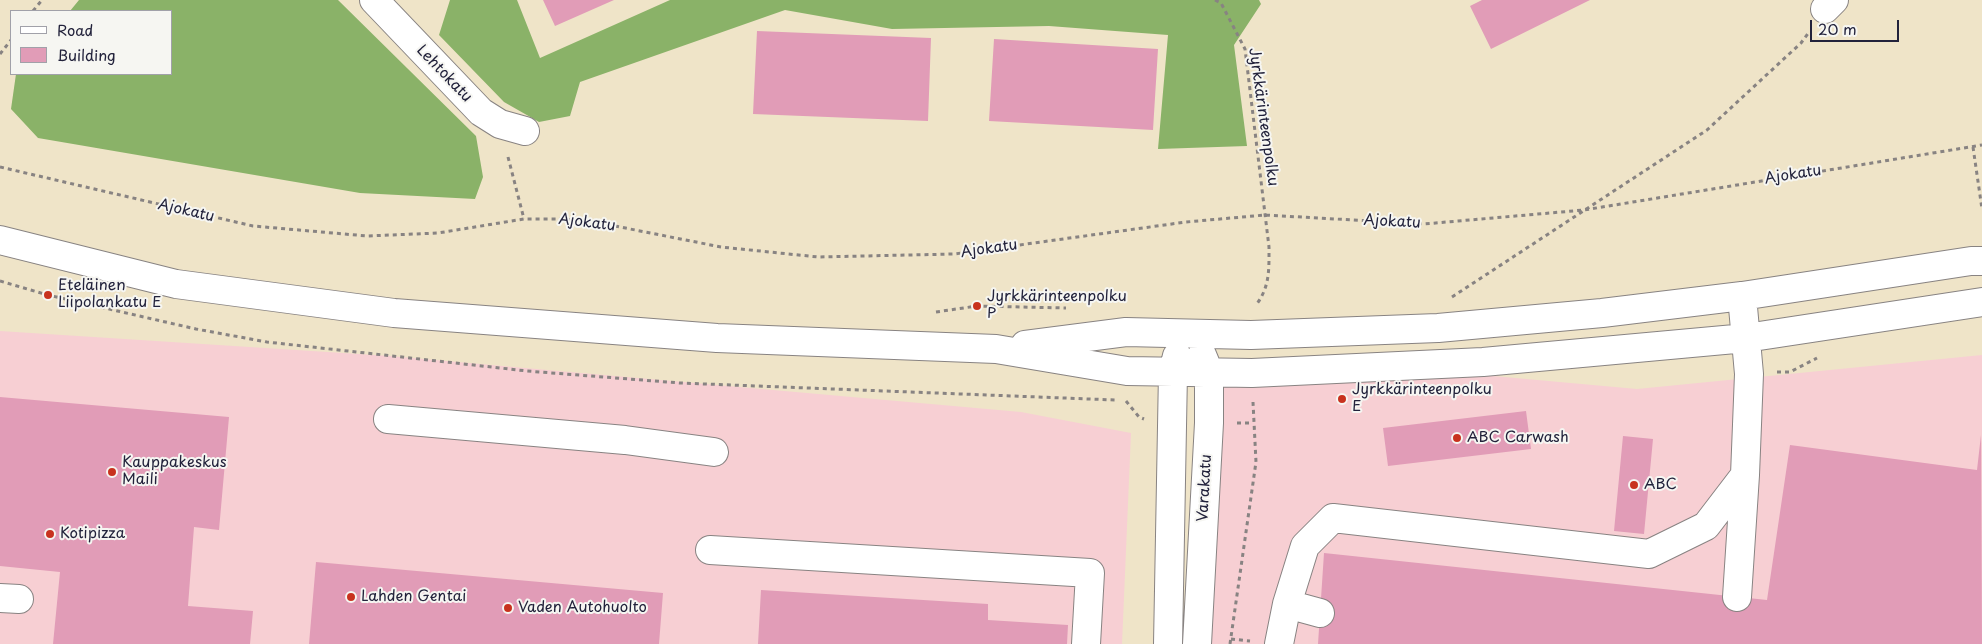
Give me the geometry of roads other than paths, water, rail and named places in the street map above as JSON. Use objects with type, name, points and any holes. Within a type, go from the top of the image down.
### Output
[{"type":"street","name":"Lehtokatu","points":[[374,0],[481,112],[512,128]]},
{"type":"street","points":[[3,239],[176,284],[394,313],[717,338],[996,349],[1127,371],[1252,373],[1483,362],[1746,338],[1982,302]]},
{"type":"street","points":[[996,349],[1126,332],[1188,335],[1438,328],[1602,313],[1742,296],[1971,261],[1982,261]]},
{"type":"street","points":[[1737,597],[1749,374],[1742,296]]},
{"type":"street","points":[[1168,644],[1173,372],[1188,335]]},
{"type":"street","name":"Varakatu","points":[[1188,335],[1209,372],[1198,644]]},
{"type":"street","points":[[388,419],[625,440],[714,452]]},
{"type":"street","points":[[1279,644],[1287,604],[1305,546],[1333,518],[1649,554],[1706,526],[1745,475]]},
{"type":"street","points":[[710,550],[1090,573],[1086,644]]},
{"type":"street","points":[[1287,604],[1320,613]]},
{"type":"place","name":"Eteläinen Liipolankatu E","points":[[48,295]]},
{"type":"place","name":"Jyrkkärinteenpolku P","points":[[977,306]]},
{"type":"place","name":"Jyrkkärinteenpolku E","points":[[1342,399]]},
{"type":"place","name":"ABC Carwash","points":[[1457,438]]},
{"type":"place","name":"Kauppakeskus Maili","points":[[112,472]]},
{"type":"place","name":"ABC","points":[[1634,485]]},
{"type":"place","name":"Kotipizza","points":[[50,534]]},
{"type":"place","name":"Lahden Gentai","points":[[351,597]]},
{"type":"place","name":"Vaden Autohuolto","points":[[508,608]]}]
